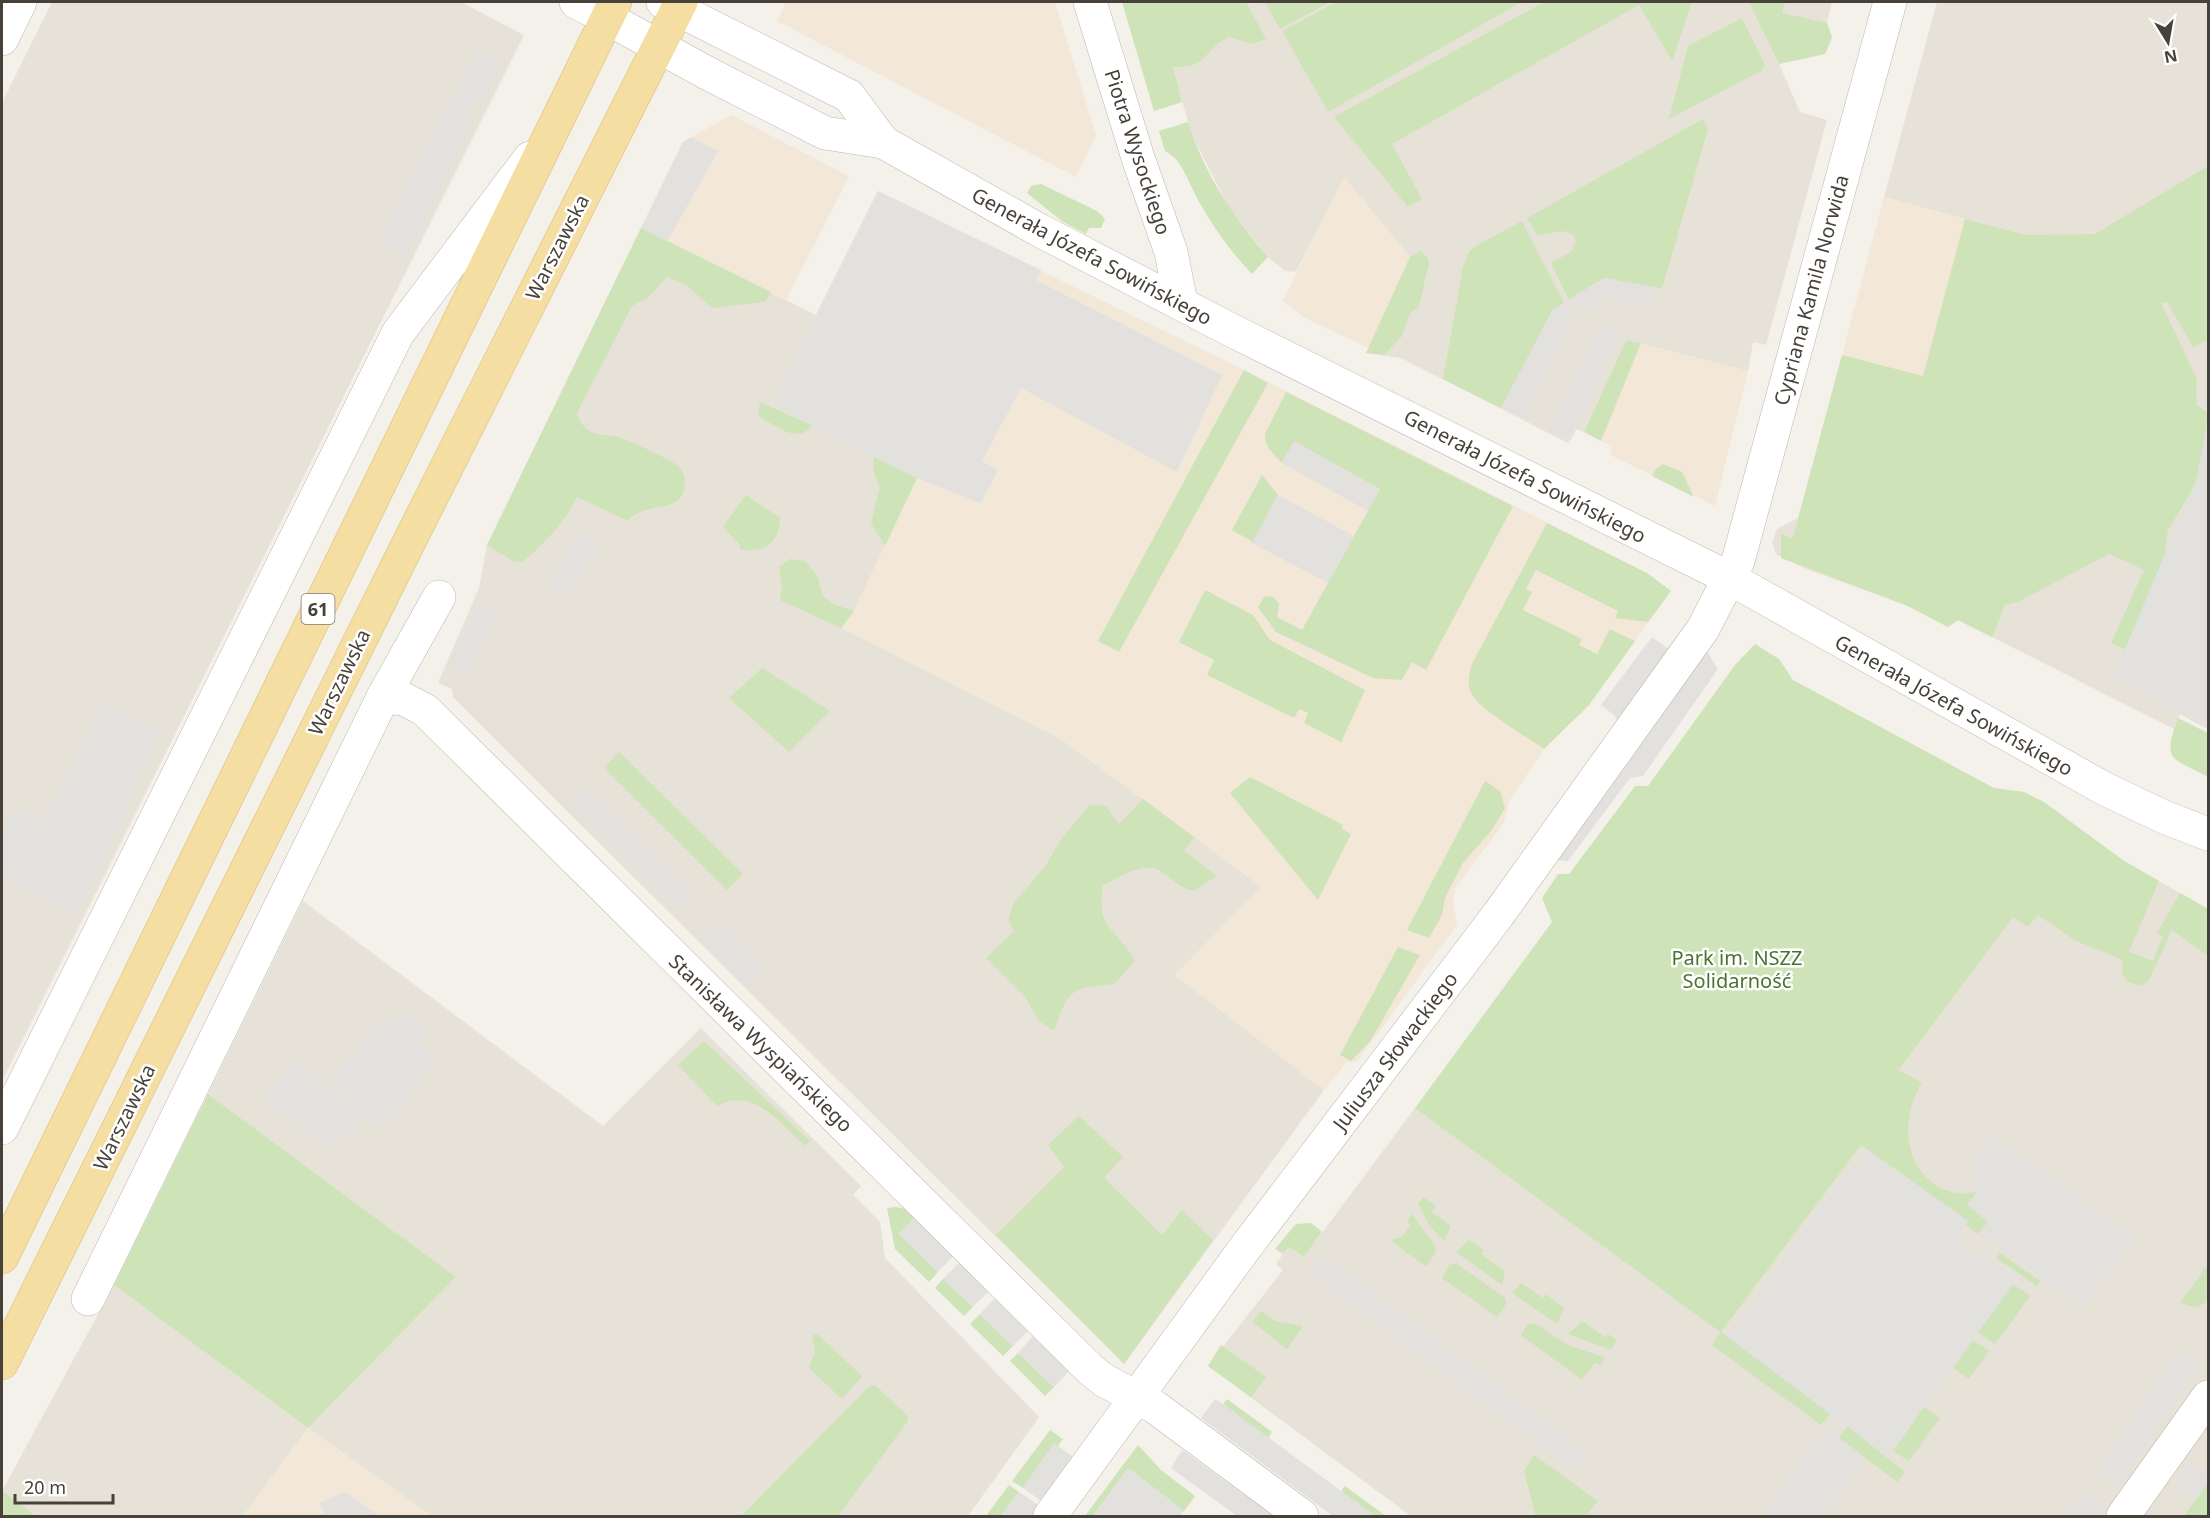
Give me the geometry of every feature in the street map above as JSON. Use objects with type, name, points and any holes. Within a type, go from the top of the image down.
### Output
[{"type":"main road","name":"Warszawska","points":[[2,1363],[398,563],[658,46],[674,4]]},
{"type":"main road","name":"61","points":[[2,1257],[611,10]]},
{"type":"street","points":[[2,39],[20,2]]},
{"type":"street","name":"Generała Józefa Sowińskiego","points":[[576,2],[611,10],[658,46],[825,133],[883,142],[1039,230],[1729,578],[2105,789],[2164,817],[2208,834]]},
{"type":"street","name":"Piotra Wysockiego","points":[[1090,2],[1138,158],[1171,252],[1181,303]]},
{"type":"street","name":"Cypriana Kamila Norwida","points":[[1729,578],[1744,537],[1890,2]]},
{"type":"street","name":"Generała Józefa Sowińskiego","points":[[674,4],[849,96],[883,142]]},
{"type":"street","points":[[2,1128],[398,333],[555,125]]},
{"type":"street","name":"Juliusza Słowackiego","points":[[1050,1516],[1271,1213],[1498,915],[1703,629],[1729,578]]},
{"type":"street","points":[[88,1299],[383,697],[438,597]]},
{"type":"street","name":"Stanisława Wyspiańskiego","points":[[383,697],[404,699],[425,710],[1091,1370],[1105,1381],[1155,1407],[1302,1516]]},
{"type":"street","name":"Generała Józefa Sowińskiego","points":[[2164,817],[2208,852]]},
{"type":"street","points":[[2123,1516],[2208,1397]]},
{"type":"shaded area","points":[[52,2],[461,2],[524,35],[2,1081],[2,103]]},
{"type":"shaded area","points":[[786,2],[1055,2],[1096,135],[1076,177],[777,21]]},
{"type":"shaded area","points":[[1153,2],[1832,2],[1827,23],[1832,37],[1825,54],[1779,64],[1800,112],[1827,120],[1766,345],[1753,342],[1748,371],[1626,340],[1584,432],[1576,429],[1568,443],[1401,358],[1366,353],[1410,257],[1344,178],[1296,272],[1285,271],[1268,257],[1230,210],[1192,135]]},
{"type":"shaded area","points":[[1937,2],[2208,2],[2208,729],[2180,714],[2174,729],[1958,620],[1948,627],[1908,606],[1804,568],[1776,554],[1772,542],[1777,529],[1798,518],[1842,355],[1922,377],[1965,219],[1884,197]]},
{"type":"shaded area","points":[[477,52],[500,57],[502,65],[483,104],[474,100],[465,120],[472,124],[407,258],[376,242]]},
{"type":"shaded area","points":[[731,115],[849,176],[786,301],[641,228],[683,142]]},
{"type":"shaded area","points":[[691,137],[718,151],[667,242],[641,228],[683,142]]},
{"type":"shaded area","points":[[1344,177],[1410,257],[1368,348],[1305,318],[1283,301]]},
{"type":"shaded area","points":[[878,191],[1244,370],[1647,573],[1671,591],[1589,705],[1544,749],[1508,803],[1505,821],[1455,889],[1453,902],[1457,925],[1357,1062],[1347,1062],[1324,1090],[1175,975],[1262,887],[1061,739],[841,628],[854,610],[917,478],[771,405]]},
{"type":"shaded area","points":[[878,191],[1041,270],[1036,280],[1222,375],[1177,472],[1021,388],[982,461],[998,470],[981,503],[917,478],[771,405]]},
{"type":"shaded area","points":[[1884,197],[1965,219],[1923,377],[1842,355]]},
{"type":"shaded area","points":[[641,228],[816,315],[771,405],[917,478],[854,611],[842,628],[1061,739],[1262,887],[1175,975],[1324,1090],[1124,1364],[453,697],[452,689],[438,683],[479,588],[487,545]]},
{"type":"shaded area","points":[[1604,278],[1657,287],[1651,308],[1605,299],[1583,314],[1571,298]]},
{"type":"shaded area","points":[[1562,304],[1572,320],[1526,419],[1501,408],[1554,309]]},
{"type":"shaded area","points":[[1602,323],[1620,332],[1571,440],[1550,430]]},
{"type":"shaded area","points":[[1626,340],[1748,371],[1715,506],[1610,455],[1612,446],[1584,432]]},
{"type":"shaded area","points":[[2208,418],[2208,729],[2113,678],[2197,477]]},
{"type":"shaded area","points":[[1294,441],[1380,489],[1368,511],[1282,463]]},
{"type":"shaded area","points":[[1278,495],[1354,536],[1328,583],[1252,543]]},
{"type":"shaded area","points":[[583,533],[601,546],[565,596],[546,583]]},
{"type":"shaded area","points":[[479,603],[498,612],[468,674],[449,665]]},
{"type":"shaded area","points":[[1652,637],[1667,648],[1672,647],[1618,723],[1615,716],[1601,705]]},
{"type":"shaded area","points":[[1706,650],[1718,669],[1643,776],[1630,778],[1568,861],[1555,860]]},
{"type":"shaded area","points":[[104,703],[161,731],[76,917],[2,876],[2,828],[13,806],[43,822]]},
{"type":"shaded area","points":[[585,784],[698,898],[679,912],[567,802]]},
{"type":"shaded area","points":[[2087,834],[2124,861],[2208,909],[2208,1516],[1411,1516],[1208,1366],[1283,1270],[1276,1264],[1283,1254],[1289,1247],[1304,1257],[1415,1108],[1488,1161],[1910,1077],[1899,1070],[2013,916],[2021,922]]},
{"type":"shaded area","points":[[303,901],[603,1126],[701,1028],[861,1186],[853,1195],[880,1222],[885,1258],[1039,1417],[968,1516],[432,1516],[308,1428],[456,1277],[208,1094]]},
{"type":"shaded area","points":[[722,922],[766,968],[746,988],[700,942]]},
{"type":"shaded area","points":[[407,1013],[428,1028],[418,1043],[437,1060],[384,1130],[365,1117],[351,1134],[347,1131],[332,1150],[264,1099],[297,1059],[309,1072],[343,1097],[348,1097],[330,1081],[386,1014],[399,1022]]},
{"type":"shaded area","points":[[1992,1134],[2135,1238],[2084,1307],[1978,1234],[1988,1222],[1967,1205],[1976,1192],[1977,1155]]},
{"type":"shaded area","points":[[1868,1150],[1968,1221],[1956,1239],[2018,1277],[1888,1457],[1728,1337],[1849,1168],[1856,1167]]},
{"type":"shaded area","points":[[916,1217],[955,1254],[938,1272],[899,1234]]},
{"type":"shaded area","points":[[1322,1254],[1589,1454],[1576,1472],[1307,1273]]},
{"type":"shaded area","points":[[961,1261],[990,1290],[973,1307],[943,1279]]},
{"type":"shaded area","points":[[114,1285],[308,1428],[243,1516],[36,1516],[2,1491]]},
{"type":"shaded area","points":[[996,1297],[1029,1330],[1013,1346],[980,1314]]},
{"type":"shaded area","points":[[1035,1334],[1071,1369],[1054,1387],[1018,1353]]},
{"type":"shaded area","points":[[2179,1350],[2201,1365],[2118,1487],[2096,1472]]},
{"type":"shaded area","points":[[1215,1399],[1375,1516],[1333,1516],[1201,1418]]},
{"type":"shaded area","points":[[308,1428],[432,1516],[243,1516]]},
{"type":"shaded area","points":[[1826,1428],[1866,1458],[1823,1516],[1761,1516]]},
{"type":"shaded area","points":[[1054,1443],[1076,1459],[1043,1502],[1023,1488]]},
{"type":"shaded area","points":[[1182,1450],[1274,1516],[1237,1516],[1171,1468]]},
{"type":"shaded area","points":[[2191,1462],[2208,1475],[2208,1482],[2196,1500],[2175,1485]]},
{"type":"shaded area","points":[[1128,1468],[1184,1511],[1180,1516],[1093,1516]]},
{"type":"shaded area","points":[[2082,1491],[2105,1507],[2098,1516],[2064,1516]]},
{"type":"shaded area","points":[[345,1492],[379,1516],[317,1516],[324,1513],[319,1503]]},
{"type":"shaded area","points":[[1019,1492],[1040,1506],[1032,1516],[1001,1516]]},
{"type":"green space","points":[[1122,2],[1246,2],[1266,39],[1252,44],[1229,37],[1214,47],[1199,62],[1184,67],[1173,67],[1182,102],[1154,111]]},
{"type":"green space","points":[[1265,2],[1330,2],[1280,29]]},
{"type":"green space","points":[[1336,2],[1522,2],[1328,112],[1282,31]]},
{"type":"green space","points":[[1544,2],[1692,2],[1672,61],[1639,5],[1392,144],[1422,199],[1408,207],[1334,117]]},
{"type":"green space","points":[[1749,2],[1785,2],[1782,13],[1827,23],[1832,37],[1825,54],[1779,64]]},
{"type":"green space","points":[[1742,18],[1765,65],[1761,71],[1669,119],[1688,46]]},
{"type":"green space","points":[[1703,119],[1708,129],[1662,289],[1604,278],[1569,300],[1551,263],[1572,251],[1576,241],[1573,235],[1562,231],[1537,235],[1527,218]]},
{"type":"green space","points":[[1188,122],[1202,159],[1221,194],[1268,257],[1252,274],[1212,223],[1182,168],[1172,155],[1165,151],[1159,131]]},
{"type":"green space","points":[[2208,166],[2208,340],[2193,347],[2167,302],[2161,303],[2197,379],[2196,404],[2208,413],[2208,488],[2204,493],[2190,494],[2168,530],[2160,587],[2130,652],[2111,643],[2144,570],[2109,554],[2018,602],[2005,605],[1992,637],[1958,620],[1948,627],[1908,606],[1781,558],[1781,534],[1793,538],[1842,355],[1923,376],[1965,219],[2025,235],[2095,234]]},
{"type":"green space","points":[[1041,184],[1097,211],[1105,219],[1101,228],[1089,228],[1086,234],[1063,222],[1027,193],[1031,186]]},
{"type":"green space","points":[[1522,221],[1564,303],[1553,309],[1501,408],[1443,379],[1463,267],[1469,252]]},
{"type":"green space","points":[[641,228],[771,292],[765,302],[712,308],[685,284],[667,277],[649,297],[632,306],[577,413],[583,426],[593,433],[621,438],[652,451],[679,467],[684,478],[683,494],[670,505],[648,509],[634,515],[628,521],[577,497],[560,524],[539,547],[523,562],[513,561],[487,545]]},
{"type":"green space","points":[[1421,251],[1428,258],[1429,263],[1419,306],[1410,313],[1402,336],[1384,355],[1366,353],[1410,257]]},
{"type":"green space","points":[[1626,340],[1641,343],[1601,441],[1584,432]]},
{"type":"green space","points":[[1244,370],[1268,383],[1119,652],[1098,641]]},
{"type":"green space","points":[[1286,392],[1513,506],[1426,670],[1412,662],[1402,680],[1373,678],[1276,632],[1258,607],[1265,596],[1274,597],[1279,604],[1277,617],[1302,630],[1380,489],[1294,442],[1282,463],[1268,447],[1265,434]]},
{"type":"green space","points":[[760,402],[812,425],[800,434],[778,428],[758,416]]},
{"type":"green space","points":[[874,457],[917,478],[885,546],[871,523],[880,488],[873,470]]},
{"type":"green space","points":[[1663,464],[1682,472],[1694,497],[1652,476]]},
{"type":"green space","points":[[1262,475],[1278,495],[1253,542],[1232,530]]},
{"type":"green space","points":[[746,495],[780,518],[777,534],[773,540],[769,545],[756,550],[740,549],[740,545],[723,527]]},
{"type":"green space","points":[[1547,523],[1647,573],[1671,591],[1648,622],[1615,618],[1618,611],[1536,570],[1526,589],[1532,592],[1523,610],[1582,639],[1579,645],[1597,654],[1610,629],[1635,641],[1589,705],[1544,749],[1478,702],[1469,688],[1469,680],[1472,664]]},
{"type":"green space","points":[[790,559],[805,561],[817,575],[823,596],[835,605],[854,611],[841,628],[780,600],[782,587],[779,567]]},
{"type":"green space","points":[[1205,590],[1253,615],[1270,640],[1365,690],[1341,742],[1304,723],[1308,713],[1299,709],[1294,718],[1207,675],[1214,660],[1179,642]]},
{"type":"green space","name":"Park im. NSZZ Solidarność","points":[[1755,644],[1779,659],[1793,680],[1994,788],[2024,792],[2044,802],[2124,861],[2159,881],[2129,952],[2153,961],[2163,936],[2157,933],[2180,893],[2208,909],[2208,956],[2172,930],[2149,980],[2142,986],[2126,981],[2122,972],[2123,960],[2076,941],[2038,915],[2028,927],[2013,917],[1899,1070],[1922,1083],[1915,1096],[1908,1125],[1912,1153],[1918,1166],[1927,1178],[1943,1189],[1962,1193],[1976,1192],[1988,1222],[1978,1234],[1966,1225],[1968,1221],[1861,1145],[1721,1332],[1830,1414],[1821,1425],[1712,1345],[1720,1332],[1415,1108],[1552,922],[1542,898],[1558,874],[1569,874],[1635,786],[1648,786],[1735,665]]},
{"type":"green space","points":[[762,668],[830,711],[789,752],[729,698]]},
{"type":"green space","points":[[2178,718],[2208,733],[2208,777],[2185,766],[2173,756],[2171,743]]},
{"type":"green space","points":[[619,752],[743,874],[727,890],[604,768]]},
{"type":"green space","points":[[1250,777],[1343,825],[1342,829],[1351,834],[1318,900],[1230,793]]},
{"type":"green space","points":[[1485,781],[1500,791],[1505,808],[1491,831],[1463,863],[1445,898],[1442,915],[1429,938],[1407,930]]},
{"type":"green space","points":[[1143,799],[1194,837],[1184,851],[1217,876],[1193,891],[1179,885],[1155,868],[1147,868],[1132,871],[1103,885],[1102,912],[1105,921],[1135,961],[1114,984],[1088,987],[1073,993],[1063,1006],[1054,1031],[1039,1021],[1025,997],[986,958],[1014,931],[1008,920],[1013,904],[1046,865],[1061,839],[1090,805],[1106,806],[1119,824]]},
{"type":"green space","points":[[1398,947],[1420,955],[1371,1040],[1351,1061],[1340,1055]]},
{"type":"green space","points":[[704,1041],[810,1141],[805,1146],[776,1118],[754,1104],[730,1101],[717,1106],[678,1065]]},
{"type":"green space","points":[[208,1094],[456,1277],[308,1428],[114,1285]]},
{"type":"green space","points":[[1079,1116],[1123,1157],[1104,1178],[1162,1235],[1182,1210],[1213,1240],[1124,1364],[996,1235],[1064,1167],[1048,1145]]},
{"type":"green space","points":[[1423,1197],[1436,1206],[1432,1212],[1451,1226],[1444,1241],[1429,1225],[1418,1204]]},
{"type":"green space","points":[[896,1207],[909,1210],[916,1217],[899,1234],[938,1272],[929,1282],[895,1249],[887,1208]]},
{"type":"green space","points":[[1412,1214],[1435,1246],[1436,1252],[1426,1267],[1390,1240],[1403,1236],[1410,1226],[1407,1222]]},
{"type":"green space","points":[[1311,1223],[1322,1232],[1304,1257],[1289,1247],[1283,1254],[1275,1249],[1296,1224]]},
{"type":"green space","points":[[1469,1240],[1484,1250],[1481,1254],[1505,1271],[1502,1285],[1456,1252]]},
{"type":"green space","points":[[2000,1253],[2040,1281],[2037,1286],[1996,1258]]},
{"type":"green space","points":[[1456,1263],[1505,1298],[1506,1304],[1497,1317],[1442,1278],[1449,1265]]},
{"type":"green space","points":[[2208,1264],[2208,1300],[2195,1307],[2181,1302]]},
{"type":"green space","points":[[943,1279],[973,1307],[964,1316],[935,1288]]},
{"type":"green space","points":[[1521,1283],[1543,1298],[1546,1294],[1564,1308],[1557,1324],[1512,1293]]},
{"type":"green space","points":[[2013,1284],[2030,1296],[1995,1344],[1978,1332]]},
{"type":"green space","points":[[1261,1311],[1276,1321],[1303,1326],[1287,1349],[1252,1322]]},
{"type":"green space","points":[[980,1314],[1013,1346],[1003,1356],[970,1324]]},
{"type":"green space","points":[[1582,1321],[1606,1338],[1608,1334],[1617,1341],[1611,1350],[1568,1334]]},
{"type":"green space","points":[[1534,1323],[1568,1345],[1606,1358],[1600,1365],[1595,1363],[1582,1380],[1521,1335],[1527,1325]]},
{"type":"green space","points":[[817,1334],[862,1376],[842,1399],[809,1368],[815,1351],[812,1336]]},
{"type":"green space","points":[[1973,1340],[1989,1351],[1969,1379],[1953,1368]]},
{"type":"green space","points":[[1221,1345],[1266,1377],[1251,1397],[1208,1366]]},
{"type":"green space","points":[[1018,1353],[1054,1387],[1045,1396],[1010,1361]]},
{"type":"green space","points":[[875,1385],[908,1416],[908,1421],[838,1516],[741,1516],[870,1386]]},
{"type":"green space","points":[[1227,1399],[1272,1432],[1268,1438],[1223,1404]]},
{"type":"green space","points":[[1924,1407],[1940,1418],[1909,1461],[1893,1451]]},
{"type":"green space","points":[[1847,1426],[1905,1472],[1897,1482],[1839,1438]]},
{"type":"green space","points":[[1050,1430],[1063,1439],[1058,1446],[1054,1444],[1023,1488],[1012,1481]]},
{"type":"green space","points":[[1138,1445],[1161,1470],[1195,1496],[1184,1511],[1128,1468],[1093,1516],[1085,1516]]},
{"type":"green space","points":[[1534,1455],[1598,1501],[1586,1516],[1538,1516],[1535,1514],[1524,1471]]},
{"type":"green space","points":[[2208,1482],[2208,1516],[2184,1516]]},
{"type":"green space","points":[[1009,1485],[1019,1492],[1001,1516],[986,1516]]},
{"type":"green space","points":[[1345,1486],[1386,1516],[1375,1516],[1341,1491]]},
{"type":"green space","points":[[2,1491],[36,1516],[2,1516]]}]
